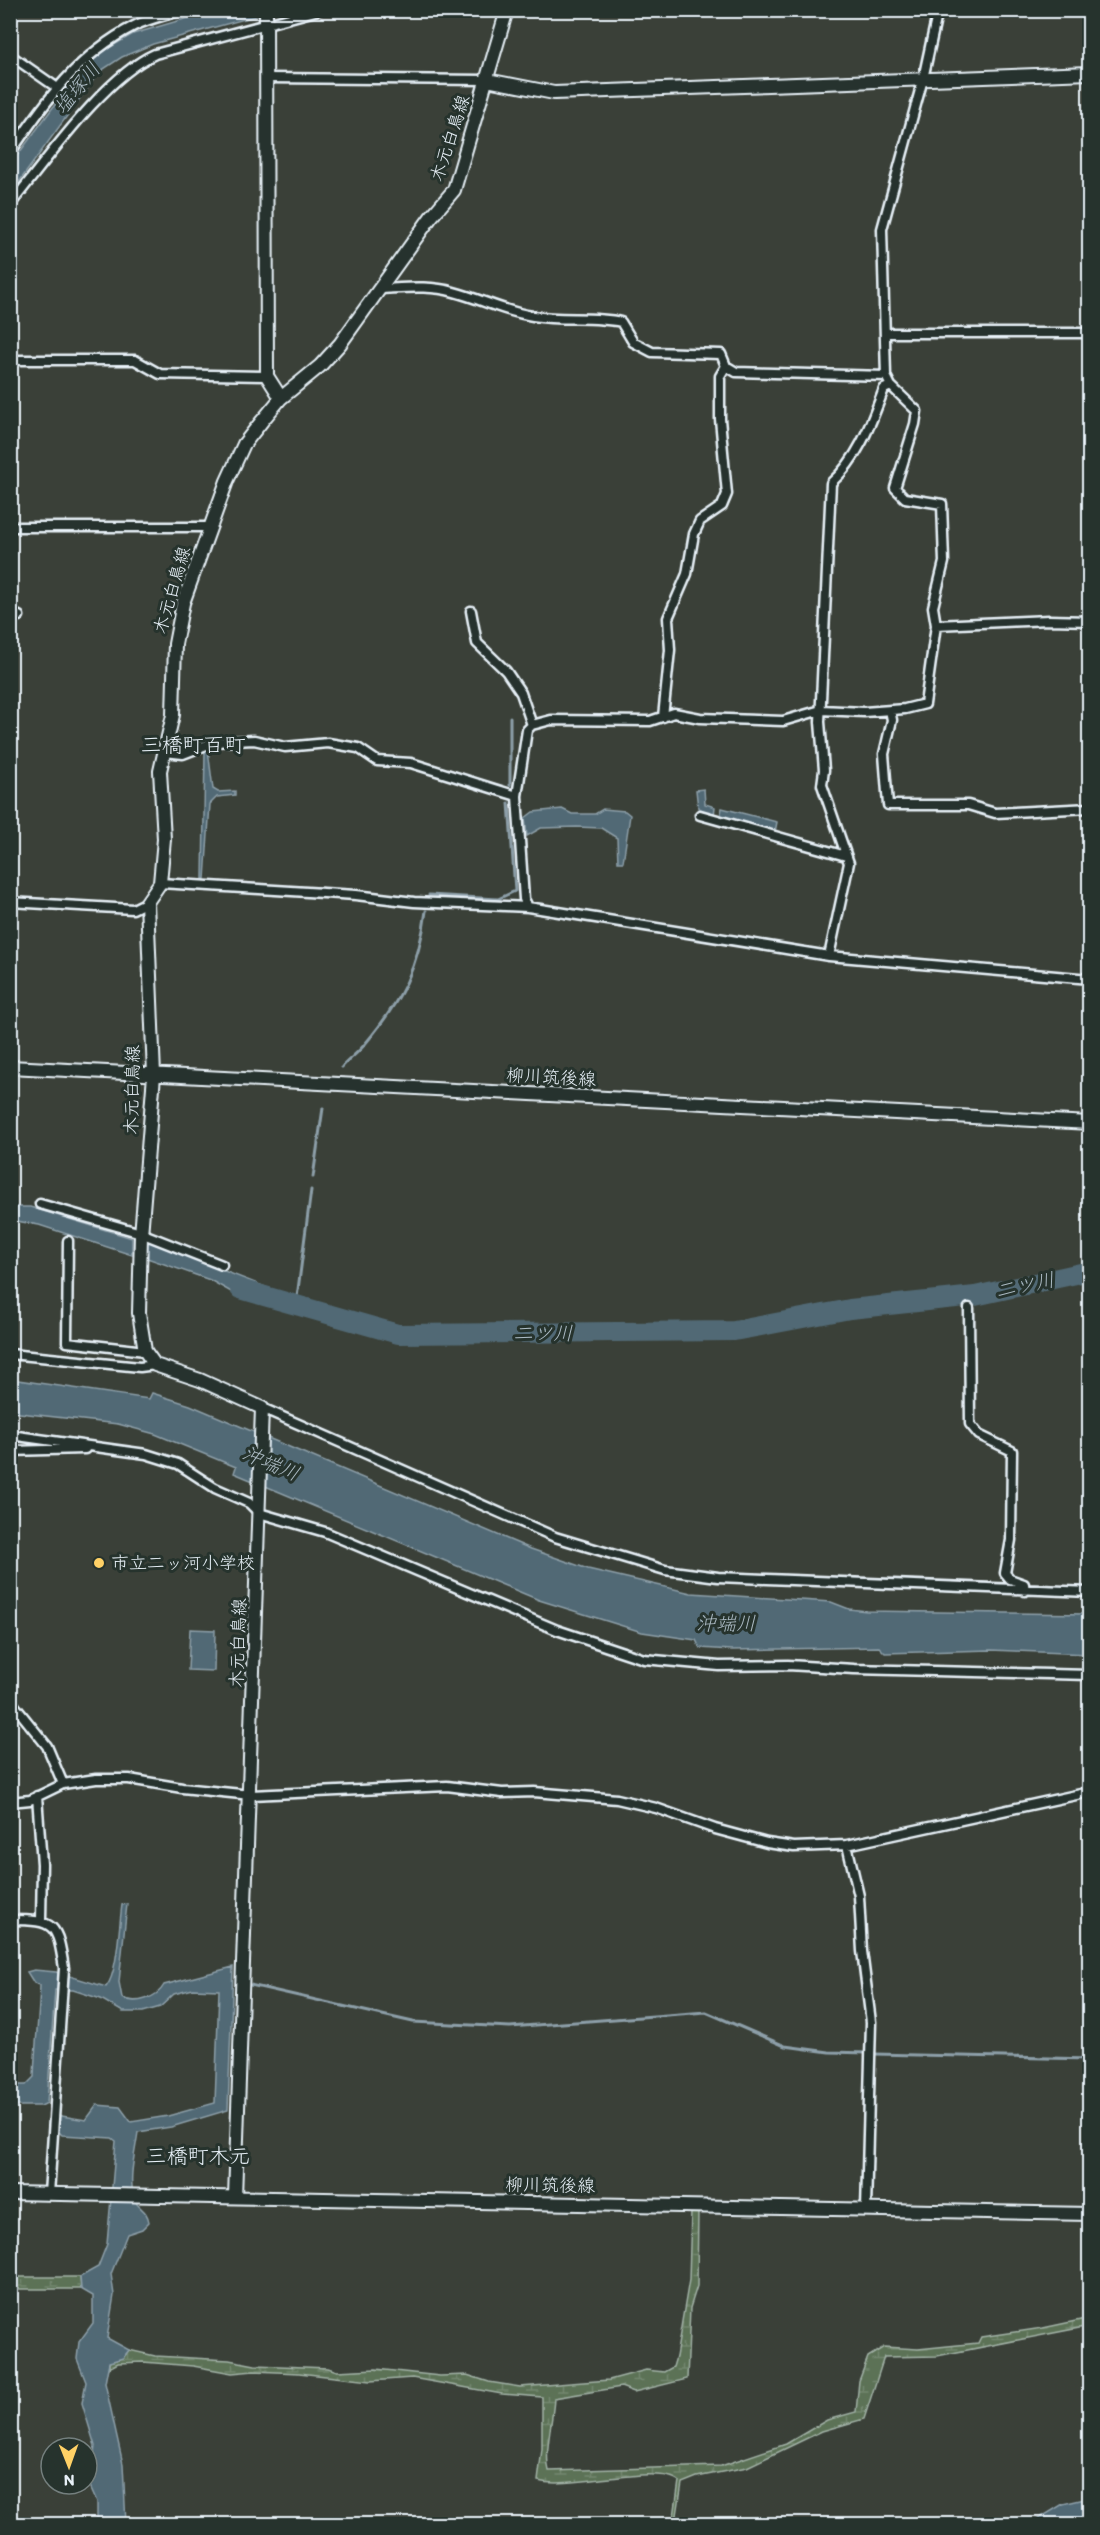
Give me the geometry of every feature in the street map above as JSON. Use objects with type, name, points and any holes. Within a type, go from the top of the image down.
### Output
[{"type":"main road","name":"木元白鳥線","points":[[155,1365],[145,1351],[140,1313],[141,1234],[154,1075],[147,902],[160,883],[164,838],[160,771],[173,715],[173,663],[183,603],[210,526],[244,444],[281,398],[320,366],[340,344],[431,217],[454,190],[507,10]]},
{"type":"main road","points":[[266,17],[267,376],[281,398]]},
{"type":"main road","points":[[487,80],[554,93],[1089,73]]},
{"type":"main road","name":"柳川筑後線","points":[[10,1067],[1089,1123]]},
{"type":"main road","points":[[155,1365],[200,1380],[262,1414]]},
{"type":"main road","name":"木元白鳥線","points":[[236,2197],[262,1414]]},
{"type":"main road","name":"柳川筑後線","points":[[10,2193],[1089,2214]]},
{"type":"street","points":[[10,153],[56,87],[85,58],[135,25],[182,10]]},
{"type":"street","points":[[10,205],[59,143],[115,81],[136,62],[266,17],[319,10]]},
{"type":"street","points":[[528,908],[524,899],[517,796],[527,730],[532,725],[551,720],[650,721],[674,713],[700,718],[783,721],[821,710],[890,710],[925,704],[936,625],[933,607],[945,562],[942,504],[905,498],[895,488],[917,411],[891,386],[886,376],[887,333],[882,229],[923,79],[938,10]]},
{"type":"street","points":[[10,55],[56,87]]},
{"type":"street","points":[[266,78],[487,80]]},
{"type":"street","points":[[380,290],[422,286],[462,294],[508,312],[553,320],[603,318],[621,322],[633,342],[652,352],[721,354],[726,366],[736,372],[886,376]]},
{"type":"street","points":[[887,333],[1089,333]]},
{"type":"street","points":[[10,360],[135,360],[160,374],[267,376]]},
{"type":"street","points":[[663,717],[670,650],[668,618],[687,574],[694,534],[700,521],[723,506],[728,494],[720,419],[720,376],[726,366]]},
{"type":"street","points":[[829,956],[849,863],[822,785],[824,770],[821,710],[831,483],[844,471],[865,436],[884,388],[891,386]]},
{"type":"street","points":[[10,527],[210,526]]},
{"type":"street","points":[[471,611],[477,643],[506,671],[516,686],[532,725]]},
{"type":"street","points":[[936,625],[1049,620],[1089,621]]},
{"type":"street","points":[[890,710],[892,720],[884,754],[888,805],[968,805],[995,813],[1089,808]]},
{"type":"street","points":[[165,752],[183,754],[214,742],[254,740],[285,747],[328,743],[358,748],[377,761],[411,763],[517,796]]},
{"type":"street","points":[[700,815],[846,856]]},
{"type":"street","points":[[160,883],[528,908],[829,956],[1089,979]]},
{"type":"street","points":[[10,902],[133,909],[147,902]]},
{"type":"street","points":[[40,1204],[141,1234],[222,1265]]},
{"type":"street","points":[[68,1241],[68,1342],[145,1351]]},
{"type":"street","points":[[969,1308],[970,1424],[979,1435],[1012,1451],[1011,1540],[1005,1573],[1010,1579],[1024,1584],[1025,1591]]},
{"type":"street","points":[[10,1354],[140,1367],[155,1365]]},
{"type":"street","points":[[262,1414],[555,1537],[665,1570],[718,1577],[1089,1592]]},
{"type":"street","points":[[10,1435],[146,1454],[178,1464],[215,1488],[249,1503],[343,1539],[557,1630],[644,1659],[719,1666],[788,1665],[854,1669],[1089,1675]]},
{"type":"street","points":[[10,1451],[104,1448]]},
{"type":"street","points":[[10,1700],[47,1746],[62,1785]]},
{"type":"street","points":[[10,1802],[62,1785],[96,1779],[129,1779],[182,1788],[251,1795],[447,1786],[502,1793],[590,1795],[656,1808],[715,1829],[767,1843],[794,1847],[847,1845],[1089,1792]]},
{"type":"street","points":[[41,1793],[41,1920]]},
{"type":"street","points":[[847,1845],[859,1896],[862,1951],[871,2022],[866,2210]]},
{"type":"street","points":[[10,1920],[41,1920],[57,1933],[64,1968],[49,2194]]},
{"type":"green space","points":[[691,2212],[698,2212],[697,2286],[690,2308],[687,2379],[634,2392],[621,2387],[554,2398],[548,2445],[549,2471],[721,2466],[786,2444],[827,2420],[856,2412],[859,2381],[868,2357],[884,2347],[918,2349],[978,2343],[981,2337],[1090,2318],[1089,2326],[937,2356],[884,2357],[864,2419],[822,2431],[747,2467],[697,2477],[682,2483],[677,2515],[679,2524],[673,2524],[679,2481],[668,2476],[634,2475],[552,2483],[538,2481],[542,2449],[542,2397],[502,2394],[412,2378],[370,2381],[299,2373],[254,2371],[232,2373],[193,2366],[143,2362],[118,2363],[109,2368],[109,2362],[123,2358],[129,2350],[155,2356],[229,2360],[255,2365],[328,2368],[337,2371],[376,2369],[440,2376],[467,2375],[489,2382],[520,2387],[609,2380],[646,2370],[664,2372],[673,2367],[676,2357],[689,2280]]},
{"type":"green space","points":[[11,2277],[80,2277],[81,2289],[11,2289]]},
{"type":"water","name":"塩塚川","points":[[212,11],[274,11],[153,44],[122,57],[99,72],[11,193],[11,164],[88,60],[133,34]]},
{"type":"water","points":[[208,750],[213,789],[218,792],[235,791],[235,795],[217,797],[210,804],[205,879],[203,879],[205,751]]},
{"type":"water","points":[[704,789],[705,804],[715,807],[714,815],[698,808],[696,790]]},
{"type":"water","points":[[722,808],[777,822],[775,832],[720,818]]},
{"type":"water","points":[[562,809],[572,814],[595,814],[603,809],[625,811],[630,815],[623,862],[618,862],[617,838],[601,828],[541,828],[527,836],[525,818],[533,812]]},
{"type":"water","points":[[10,1207],[30,1207],[132,1238],[132,1255],[39,1225],[11,1220]]},
{"type":"water","points":[[147,1241],[268,1288],[264,1302],[233,1293],[210,1280],[147,1258]]},
{"type":"water","name":"沖端川","points":[[11,1379],[149,1399],[152,1393],[190,1405],[531,1549],[588,1569],[691,1593],[831,1602],[849,1609],[867,1611],[1089,1614],[1089,1654],[991,1650],[885,1653],[879,1647],[732,1650],[700,1648],[696,1640],[642,1632],[539,1600],[234,1473],[236,1467],[155,1434],[118,1424],[11,1412]]},
{"type":"water","points":[[190,1629],[215,1630],[214,1671],[188,1670]]},
{"type":"water","points":[[127,1904],[119,1982],[122,1998],[133,2001],[146,1999],[156,1994],[164,1985],[233,1967],[228,2110],[171,2127],[138,2132],[132,2191],[134,2199],[146,2214],[149,2222],[142,2229],[127,2234],[111,2274],[114,2295],[107,2338],[129,2350],[123,2358],[109,2362],[105,2383],[123,2464],[126,2524],[97,2524],[97,2502],[94,2496],[99,2496],[99,2436],[92,2436],[82,2403],[86,2382],[77,2359],[79,2342],[93,2323],[93,2296],[81,2289],[80,2277],[98,2267],[107,2244],[116,2141],[112,2138],[62,2135],[56,2129],[55,2115],[86,2120],[97,2105],[120,2107],[131,2122],[168,2116],[215,2103],[219,1990],[193,1989],[174,1994],[160,2007],[143,2012],[123,2012],[101,1999],[73,1990],[55,1990],[47,2103],[41,2106],[11,2106],[10,2085],[26,2085],[34,2077],[40,1985],[34,1983],[27,1972],[34,1970],[56,1972],[106,1987],[116,1960],[122,1905]]},
{"type":"water","points":[[1089,2498],[1089,2518],[1079,2524],[1030,2524],[1063,2504]]},
{"type":"waterway","points":[[510,717],[510,785]]},
{"type":"waterway","points":[[429,895],[498,899],[515,891],[509,803]]},
{"type":"waterway","points":[[342,1067],[378,1028],[398,998],[419,949],[426,911]]},
{"type":"waterway","points":[[313,1177],[323,1108]]},
{"type":"waterway","points":[[296,1305],[311,1190]]},
{"type":"waterway","name":"二ツ川","points":[[240,1289],[398,1334],[734,1331],[850,1309],[975,1296],[1090,1271]]},
{"type":"waterway","points":[[246,1984],[413,2022],[510,2027],[706,2012],[785,2046],[829,2052],[868,2053]]},
{"type":"waterway","points":[[874,2054],[1090,2059]]},
{"type":"place","name":"市立二ッ河小学校","points":[[99,1563]]},
{"type":"district","name":"三橋町百町","points":[[193,744]]},
{"type":"district","name":"三橋町木元","points":[[198,2155]]}]
